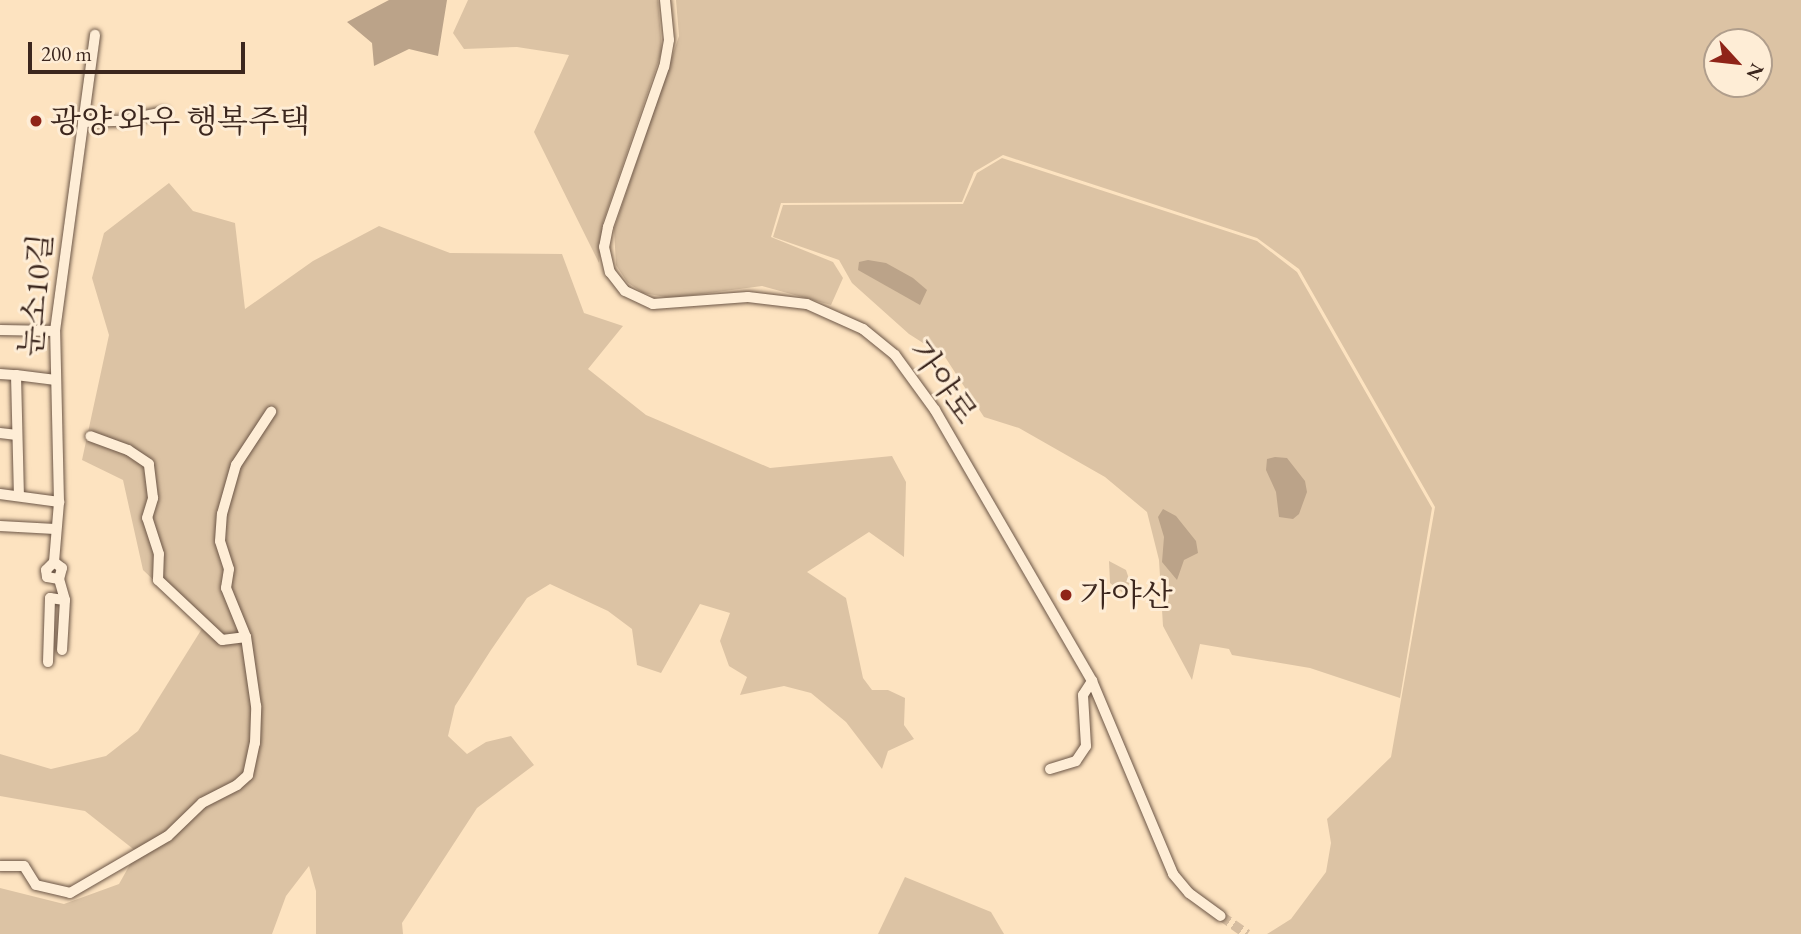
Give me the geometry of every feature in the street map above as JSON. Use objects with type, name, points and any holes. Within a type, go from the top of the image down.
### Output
[{"type":"street","name":"가야로","points":[[665,0],[669,21],[664,67],[608,227],[604,247],[610,272],[625,291],[653,304],[748,297],[787,300],[822,308],[880,341],[910,372],[935,410],[1092,681],[1173,874],[1189,893],[1221,916]]},
{"type":"street","name":"눈소10길","points":[[65,600],[58,579],[47,577],[54,562],[59,502],[55,331],[95,35]]},
{"type":"street","points":[[83,122],[121,121],[164,112]]},
{"type":"street","points":[[0,330],[55,331]]},
{"type":"street","points":[[0,374],[56,380]]},
{"type":"street","points":[[16,375],[19,496]]},
{"type":"street","points":[[0,866],[24,866],[36,885],[70,893],[168,836],[202,803],[248,775],[255,743],[256,706],[246,637],[226,587],[229,569],[220,541],[222,514],[236,465],[271,412]]},
{"type":"street","points":[[0,433],[17,435]]},
{"type":"street","points":[[90,436],[128,450],[149,464],[153,498],[147,518],[159,554],[158,580],[222,640],[246,637]]},
{"type":"street","points":[[0,494],[59,502]]},
{"type":"street","points":[[0,526],[55,530]]},
{"type":"street","points":[[48,662],[50,598],[65,600],[62,650]]},
{"type":"street","points":[[1050,769],[1076,761],[1086,746],[1083,695],[1092,681]]},
{"type":"shaded area","points":[[389,0],[447,0],[438,56],[409,49],[374,66],[372,43],[347,22]]},
{"type":"shaded area","points":[[468,0],[658,0],[662,51],[603,222],[599,263],[534,132],[569,55],[517,47],[464,49],[453,33]]},
{"type":"shaded area","points":[[676,0],[1801,0],[1801,934],[1267,934],[1291,919],[1326,872],[1331,843],[1327,819],[1391,757],[1435,507],[1299,269],[1257,238],[1003,155],[974,172],[962,202],[781,203],[771,237],[833,262],[843,278],[831,305],[762,286],[671,298],[643,293],[627,282],[616,265],[614,229],[679,36]]},
{"type":"shaded area","points":[[1002,158],[1257,241],[1297,272],[1432,508],[1400,698],[1310,668],[1232,655],[1229,649],[1200,644],[1192,680],[1163,626],[1159,560],[1147,512],[1105,477],[1019,428],[984,417],[945,357],[909,334],[852,283],[839,260],[773,237],[783,205],[963,204],[977,173]]},
{"type":"shaded area","points":[[169,183],[193,211],[235,223],[245,309],[313,261],[379,226],[450,253],[562,254],[584,313],[623,326],[588,369],[646,415],[770,468],[892,456],[906,482],[904,557],[869,532],[807,572],[846,598],[863,678],[872,690],[888,690],[905,698],[904,725],[914,739],[888,751],[882,769],[846,722],[811,693],[784,686],[740,695],[747,677],[729,666],[720,641],[730,613],[700,604],[661,673],[637,665],[632,629],[608,611],[550,584],[527,598],[491,650],[455,706],[448,736],[467,754],[486,742],[511,736],[534,765],[477,808],[402,923],[403,934],[316,934],[316,891],[309,866],[286,896],[272,934],[0,934],[0,888],[64,904],[119,884],[137,852],[85,811],[0,796],[0,754],[51,769],[106,756],[138,731],[203,627],[143,570],[123,480],[82,460],[109,335],[92,278],[104,233]]},
{"type":"shaded area","points":[[868,260],[886,263],[913,278],[927,290],[920,305],[858,270],[859,262]]},
{"type":"shaded area","points":[[1287,458],[1305,481],[1307,492],[1299,514],[1293,519],[1279,517],[1276,492],[1266,470],[1267,459]]},
{"type":"shaded area","points":[[1163,509],[1176,516],[1196,541],[1198,553],[1184,560],[1177,580],[1162,562],[1164,537],[1158,517]]},
{"type":"shaded area","points":[[1109,561],[1126,570],[1130,582],[1124,594],[1110,583]]},
{"type":"shaded area","points":[[905,877],[991,912],[1004,934],[878,934]]},
{"type":"tunnel","points":[[1221,916],[1247,934]]},
{"type":"place","name":"광양 와우 행복주택","points":[[36,121]]},
{"type":"place","name":"가야산","points":[[1066,595]]}]
